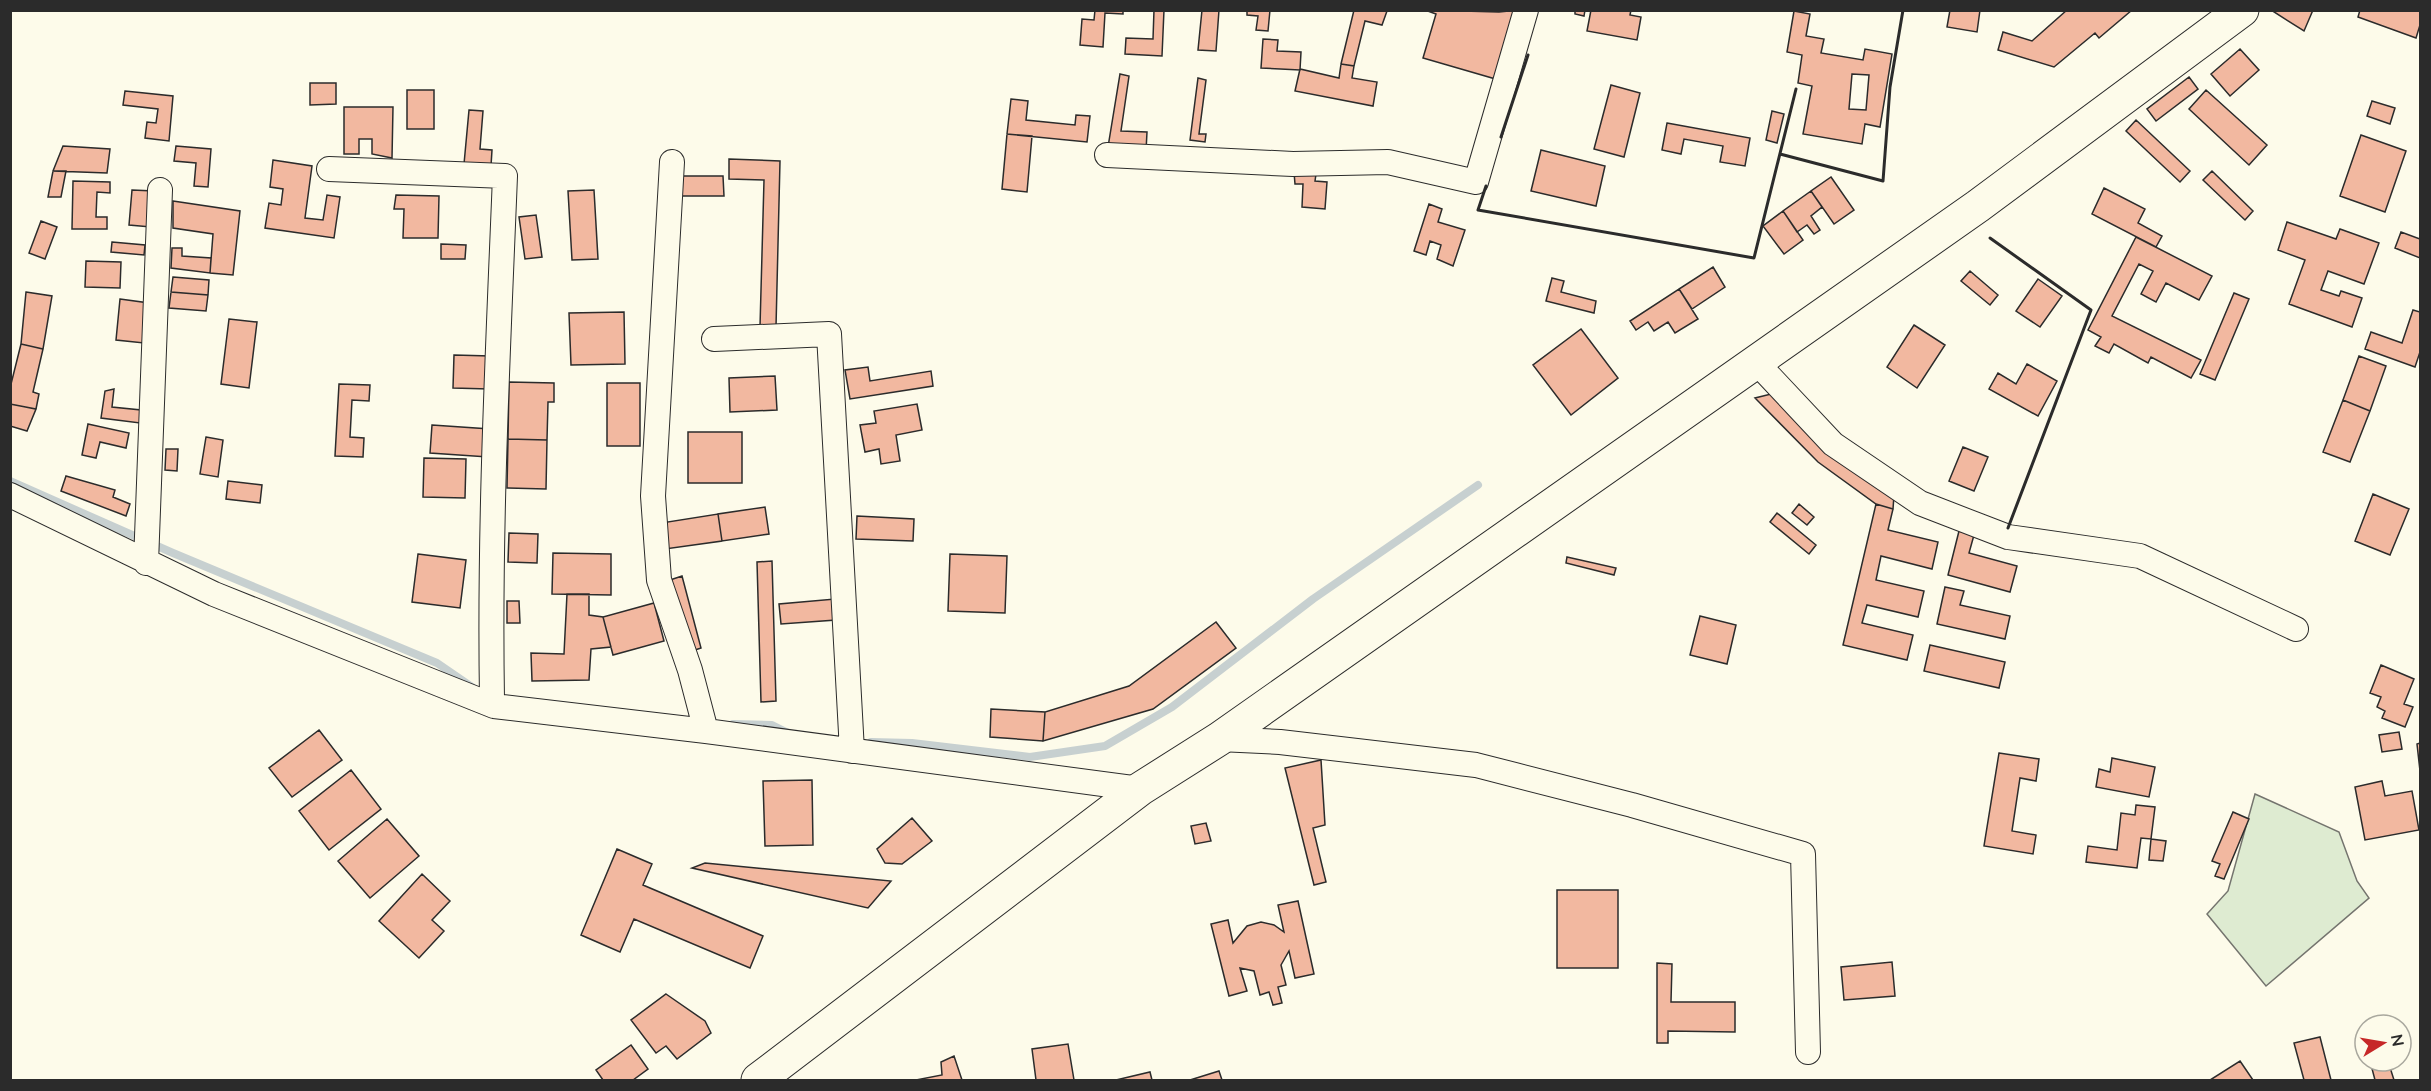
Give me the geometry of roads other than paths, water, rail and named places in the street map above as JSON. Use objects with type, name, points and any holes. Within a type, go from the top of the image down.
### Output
[{"type":"highway","points":[[764,1079],[1140,789],[1219,739],[1757,363],[1978,206],[2240,11]]},
{"type":"street","points":[[1107,155],[1293,164],[1388,162],[1476,182],[1526,10]]},
{"type":"street","points":[[672,162],[653,496],[659,580],[690,670],[706,731]]},
{"type":"street","points":[[329,169],[506,176],[494,472],[491,621],[494,706]]},
{"type":"street","points":[[146,563],[160,190]]},
{"type":"street","points":[[714,339],[829,334],[852,752]]},
{"type":"street","points":[[1757,363],[1833,444],[1920,503],[2008,537],[2140,556],[2296,629]]},
{"type":"street","points":[[10,495],[214,594],[494,706],[706,731],[1140,789]]},
{"type":"street","points":[[1219,739],[1280,742],[1476,765],[1632,805],[1803,854],[1808,1052]]},
{"type":"waterway","points":[[10,481],[173,553],[437,663],[472,687]]},
{"type":"waterway","points":[[871,742],[912,743],[1030,757],[1105,746],[1172,707],[1313,599],[1478,485]]},
{"type":"waterway","points":[[733,724],[772,725],[790,734]]}]
